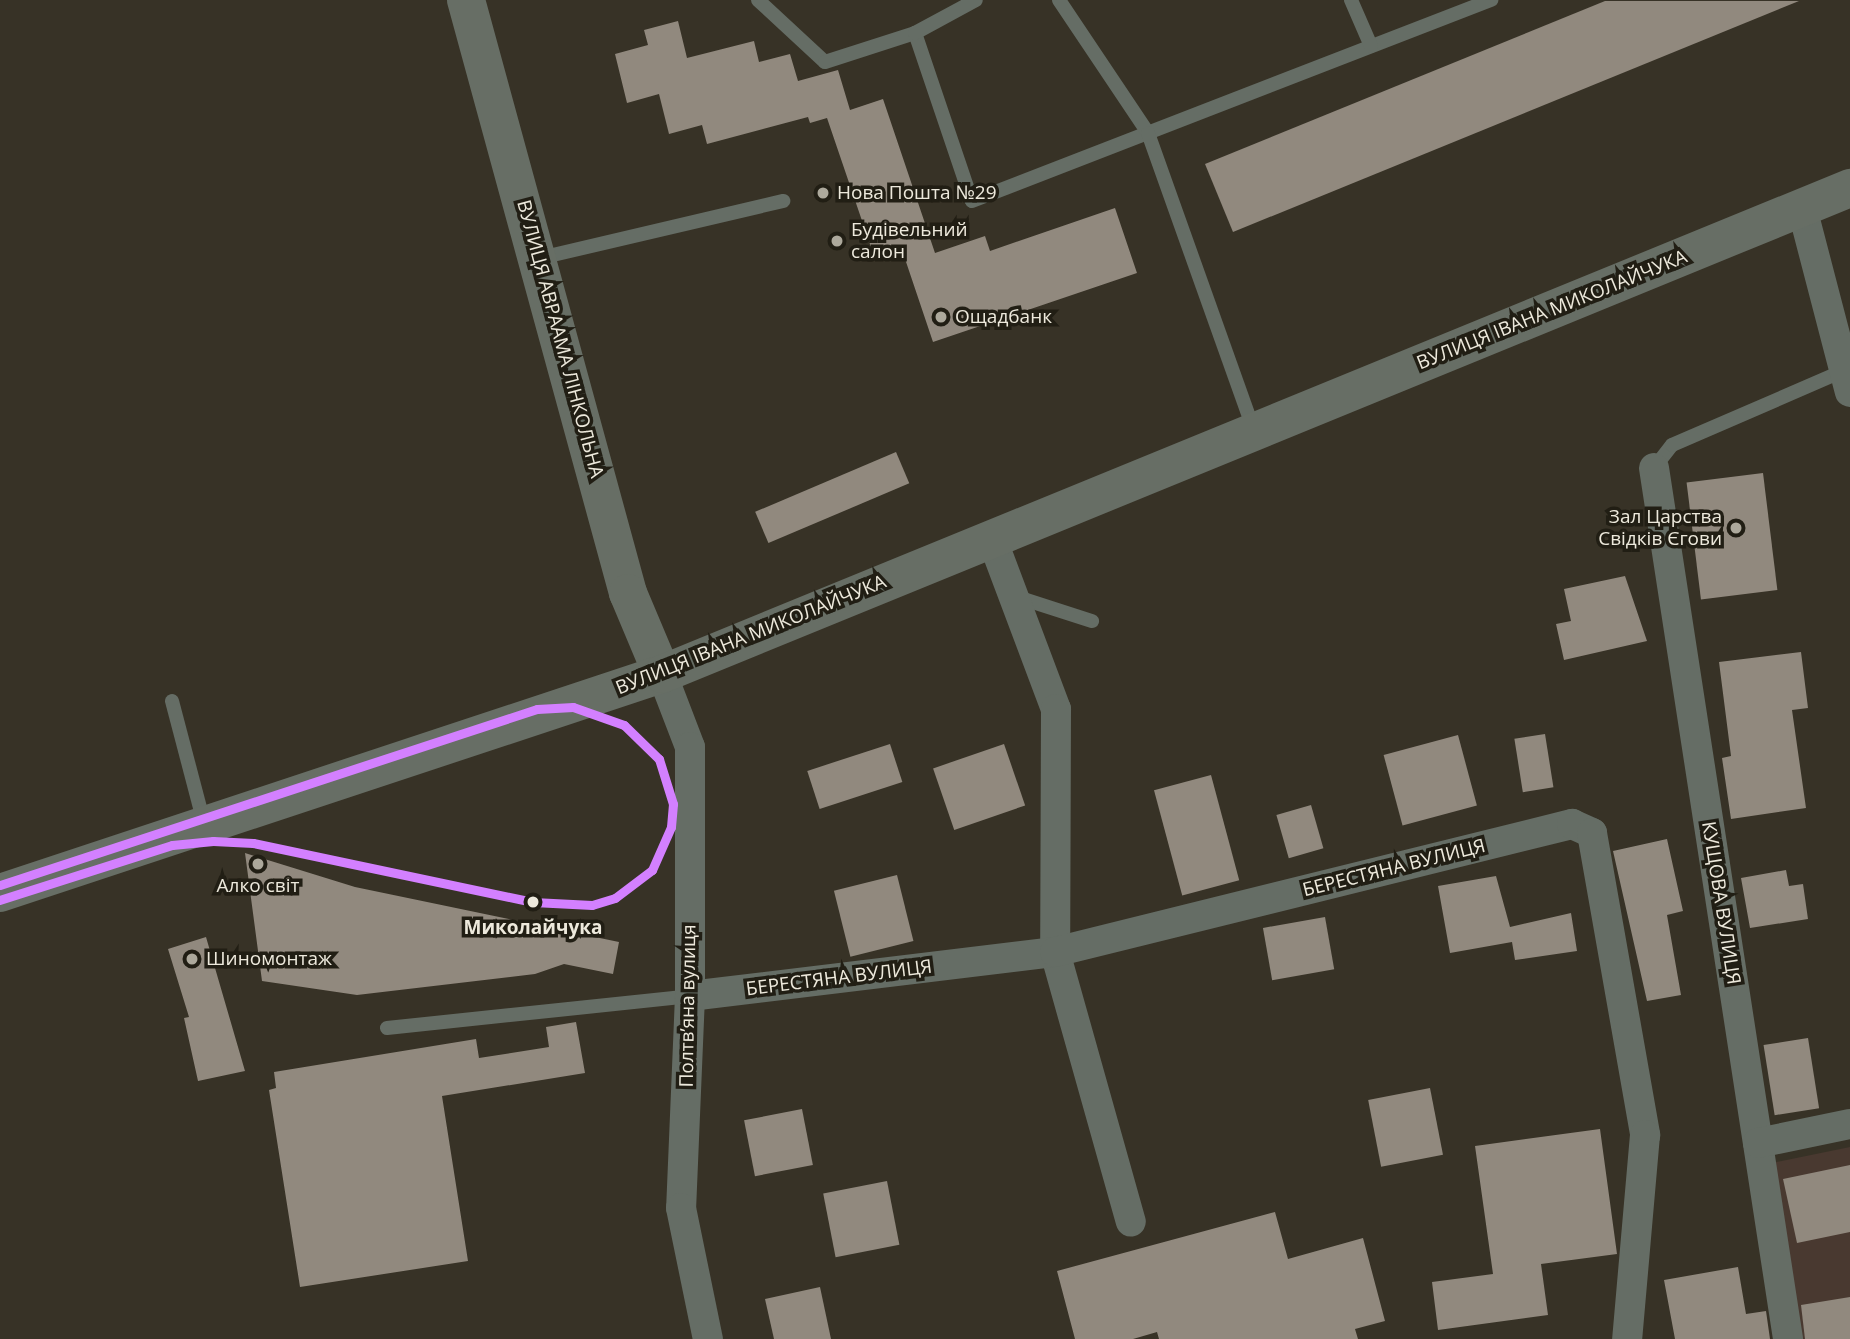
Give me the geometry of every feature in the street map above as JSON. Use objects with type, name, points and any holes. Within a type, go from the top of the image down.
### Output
[{"type":"main road","name":"ВУЛИЦЯ АВРААМА ЛІНКОЛЬНА","points":[[466,0],[628,593],[662,674]]},
{"type":"main road","name":"ВУЛИЦЯ ІВАНА МИКОЛАЙЧУКА","points":[[0,893],[662,674],[1850,188]]},
{"type":"street","points":[[1802,208],[1847,381]]},
{"type":"street","name":"КУЩОВА ВУЛИЦЯ","points":[[1654,468],[1788,1339]]},
{"type":"street","points":[[992,539],[1009,594],[1056,709],[1055,952],[1131,1222]]},
{"type":"street","name":"Полтвʼяна вулиця","points":[[662,674],[690,747],[690,996],[681,1208],[708,1339]]},
{"type":"street","name":"БЕРЕСТЯНА ВУЛИЦЯ","points":[[690,996],[1055,952],[1572,824],[1592,833],[1645,1135],[1627,1339]]},
{"type":"street","points":[[1758,1143],[1850,1124]]},
{"type":"lane","points":[[758,0],[825,62],[915,33],[976,0]]},
{"type":"lane","points":[[1059,0],[1148,133],[1255,433]]},
{"type":"lane","points":[[1351,0],[1371,47]]},
{"type":"lane","points":[[915,33],[972,201],[1491,0]]},
{"type":"lane","points":[[538,258],[783,201]]},
{"type":"lane","points":[[1654,468],[1672,445],[1847,381]]},
{"type":"lane","points":[[1009,594],[1092,621]]},
{"type":"lane","points":[[172,701],[204,825]]},
{"type":"lane","points":[[387,1028],[690,996]]},
{"type":"shaded area","points":[[1850,1147],[1850,1339],[1795,1339],[1767,1164]]},
{"type":"building","points":[[1605,1],[1799,1],[1233,232],[1205,164]]},
{"type":"building","points":[[678,21],[687,58],[754,41],[759,62],[790,54],[798,81],[838,70],[850,110],[883,99],[935,253],[985,236],[990,251],[1115,208],[1137,273],[933,342],[901,247],[874,256],[827,118],[810,123],[808,117],[707,144],[702,125],[669,134],[659,94],[627,103],[615,54],[648,45],[644,30]]},
{"type":"building","points":[[896,452],[909,483],[768,543],[755,512]]},
{"type":"building","points":[[1763,473],[1777,590],[1701,600],[1687,482]]},
{"type":"building","points":[[1625,576],[1647,641],[1564,660],[1556,624],[1571,621],[1564,589]]},
{"type":"building","points":[[1801,652],[1808,708],[1792,710],[1806,808],[1731,819],[1722,758],[1731,756],[1719,662]]},
{"type":"building","points":[[1545,734],[1553,787],[1523,792],[1514,739]]},
{"type":"building","points":[[1458,735],[1477,806],[1403,825],[1384,755]]},
{"type":"building","points":[[890,744],[902,782],[820,809],[807,771]]},
{"type":"building","points":[[1004,744],[1025,805],[954,830],[933,768]]},
{"type":"building","points":[[1211,775],[1239,880],[1182,896],[1154,790]]},
{"type":"building","points":[[1311,805],[1323,848],[1289,858],[1276,815]]},
{"type":"building","points":[[1667,839],[1683,911],[1667,915],[1681,995],[1647,1001],[1613,851]]},
{"type":"building","points":[[245,853],[355,887],[619,942],[613,974],[564,964],[535,974],[357,995],[262,981]]},
{"type":"building","points":[[1786,870],[1789,886],[1803,884],[1808,919],[1750,928],[1741,878]]},
{"type":"building","points":[[897,875],[913,941],[850,957],[834,891]]},
{"type":"building","points":[[1496,876],[1510,927],[1571,913],[1577,951],[1515,960],[1512,942],[1450,953],[1438,886]]},
{"type":"building","points":[[1325,917],[1334,969],[1272,980],[1263,928]]},
{"type":"building","points":[[206,937],[245,1071],[198,1081],[184,1018],[189,1017],[168,949]]},
{"type":"building","points":[[576,1022],[585,1073],[442,1096],[468,1261],[300,1287],[269,1090],[276,1088],[274,1072],[476,1039],[479,1058],[549,1047],[546,1027]]},
{"type":"building","points":[[1808,1038],[1819,1108],[1775,1115],[1764,1045]]},
{"type":"building","points":[[1430,1088],[1443,1155],[1381,1167],[1368,1100]]},
{"type":"building","points":[[802,1109],[813,1165],[755,1176],[744,1120]]},
{"type":"building","points":[[1600,1129],[1617,1254],[1541,1264],[1548,1315],[1438,1330],[1432,1282],[1493,1274],[1475,1146]]},
{"type":"building","points":[[1850,1165],[1850,1232],[1797,1243],[1783,1179]]},
{"type":"building","points":[[887,1181],[899,1245],[836,1257],[823,1193]]},
{"type":"building","points":[[1275,1212],[1288,1259],[1363,1238],[1385,1321],[1355,1329],[1358,1339],[1159,1339],[1157,1332],[1133,1339],[1075,1339],[1057,1271]]},
{"type":"building","points":[[1738,1267],[1746,1314],[1766,1311],[1770,1339],[1675,1339],[1664,1280]]},
{"type":"building","points":[[820,1287],[831,1339],[774,1339],[765,1299]]},
{"type":"building","points":[[1850,1297],[1850,1339],[1805,1339],[1801,1305]]},
{"type":"transit line","points":[[0,885],[537,709],[573,707],[624,725],[659,759],[673,804],[671,827],[652,870],[615,898],[592,905],[533,902],[253,843],[213,841],[172,845],[0,900]]},
{"type":"place","name":"Нова Пошта №29","points":[[823,193]]},
{"type":"place","name":"Будівельний салон","points":[[837,241]]},
{"type":"place","name":"Ощадбанк","points":[[941,317]]},
{"type":"place","name":"Зал Царства Свідків Єгови","points":[[1736,528]]},
{"type":"place","name":"Алко світ","points":[[258,864]]},
{"type":"place","name":"Миколайчука","points":[[533,902]]},
{"type":"place","name":"Шиномонтаж","points":[[192,959]]}]
